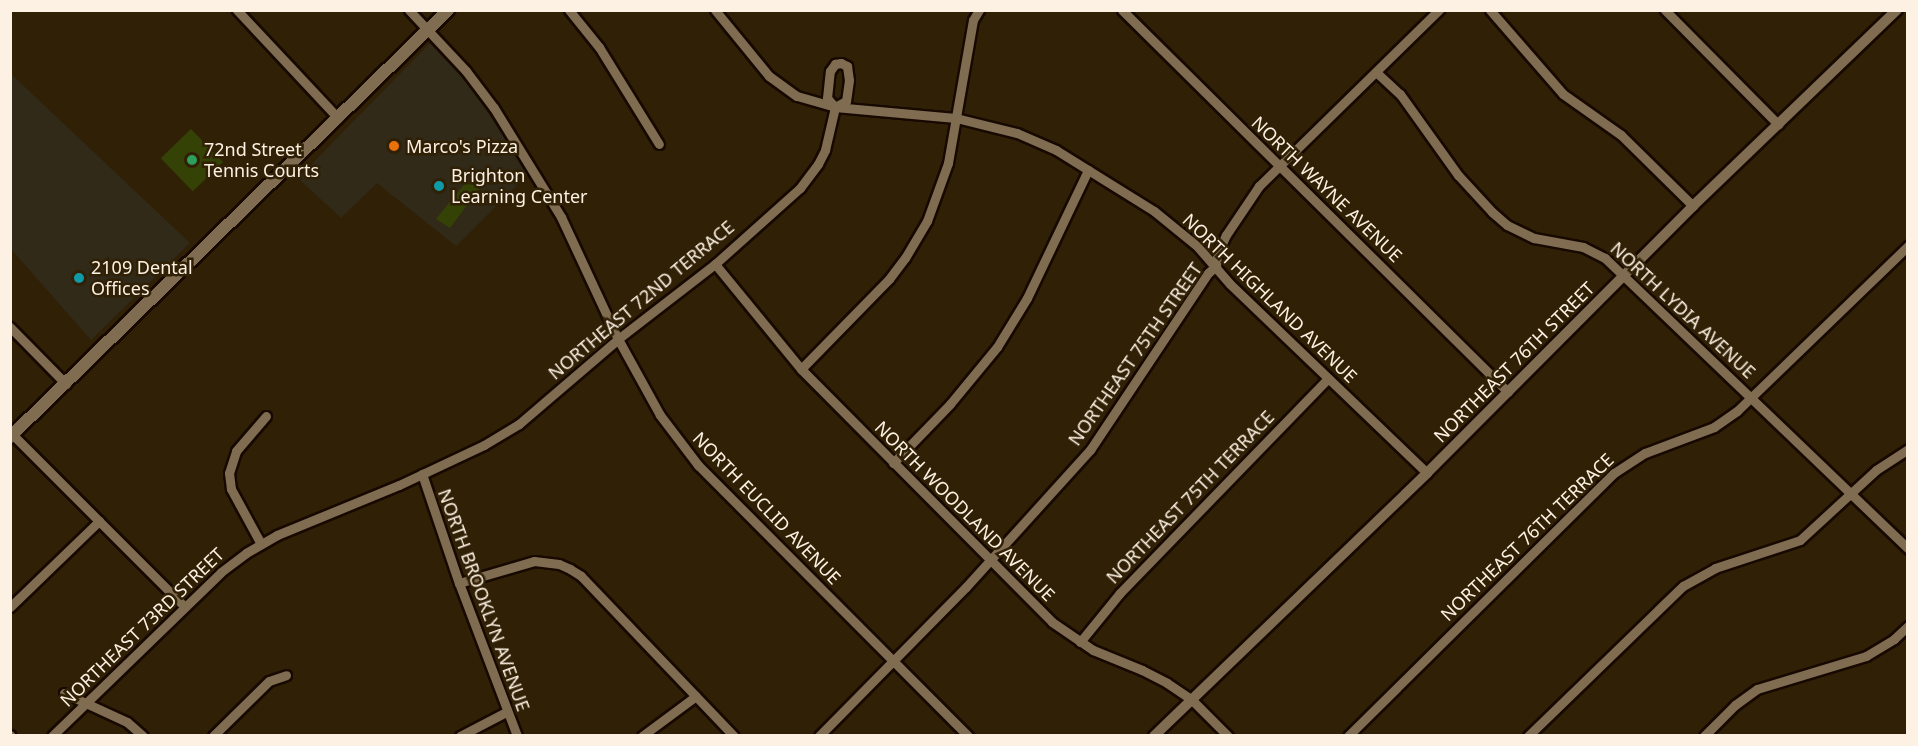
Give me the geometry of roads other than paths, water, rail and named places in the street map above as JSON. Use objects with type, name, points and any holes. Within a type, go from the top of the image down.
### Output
[{"type":"main road","points":[[12,436],[448,10]]},
{"type":"street","points":[[237,10],[338,118]]},
{"type":"street","points":[[409,10],[429,30]]},
{"type":"street","points":[[569,10],[599,48],[659,144]]},
{"type":"street","name":"NORTH HIGHLAND AVENUE","points":[[715,10],[761,68],[782,87],[807,101],[835,107],[956,118],[996,126],[1027,136],[1056,150],[1088,170],[1176,228],[1216,266],[1230,284],[1427,473]]},
{"type":"street","points":[[801,369],[889,279],[917,240],[943,182],[973,20],[979,10]]},
{"type":"street","name":"NORTH WAYNE AVENUE","points":[[1122,10],[1508,392]]},
{"type":"street","name":"NORTHEAST 75TH STREET","points":[[819,735],[990,561],[1090,450],[1208,273],[1216,266],[1217,255],[1226,235],[1247,201],[1278,165],[1439,10]]},
{"type":"street","points":[[1490,10],[1563,94],[1621,135],[1693,206]]},
{"type":"street","name":"NORTHEAST 76TH STREET","points":[[1154,735],[1427,473],[1693,206],[1897,10]]},
{"type":"street","points":[[1668,12],[1778,124]]},
{"type":"street","name":"NORTH EUCLID AVENUE","points":[[429,30],[466,71],[494,108],[524,156],[561,217],[618,339],[660,415],[698,465],[968,735]]},
{"type":"street","name":"NORTH LYDIA AVENUE","points":[[1376,72],[1409,105],[1464,182],[1507,225],[1534,238],[1589,249],[1605,258],[1908,549]]},
{"type":"street","name":"NORTHEAST 72ND TERRACE","points":[[422,474],[493,440],[519,424],[618,339],[715,264],[809,177],[825,150],[835,107]]},
{"type":"street","points":[[893,463],[950,404],[1002,339],[1027,298],[1088,170]]},
{"type":"street","name":"NORTHEAST 76TH TERRACE","points":[[1348,735],[1614,473],[1646,453],[1714,427],[1752,397],[1908,246]]},
{"type":"street","name":"NORTH WOODLAND AVENUE","points":[[715,264],[801,369],[1052,622],[1080,642],[1155,676],[1192,700],[1228,735]]},
{"type":"street","points":[[10,327],[66,384]]},
{"type":"street","name":"NORTHEAST 75TH TERRACE","points":[[1080,642],[1120,593],[1328,378]]},
{"type":"street","points":[[261,544],[231,489],[229,472],[236,451],[266,416]]},
{"type":"street","points":[[12,436],[185,607]]},
{"type":"street","points":[[1528,735],[1683,586],[1715,568],[1800,540],[1876,470],[1908,449]]},
{"type":"street","name":"NORTHEAST 73RD STREET","points":[[52,735],[221,572],[261,544],[422,474]]},
{"type":"street","name":"NORTH BROOKLYN AVENUE","points":[[422,474],[459,583],[506,712],[517,735]]},
{"type":"street","points":[[10,607],[99,521]]},
{"type":"street","points":[[459,583],[534,561],[552,562],[570,569],[590,584],[734,735]]},
{"type":"street","points":[[1704,735],[1757,689],[1866,656],[1894,639],[1908,626]]},
{"type":"street","points":[[213,735],[269,681],[286,675]]},
{"type":"street","points":[[64,693],[126,722],[143,735]]},
{"type":"street","points":[[642,735],[696,696]]},
{"type":"street","points":[[460,735],[506,712]]},
{"type":"place","name":"Marco's Pizza","points":[[394,146]]},
{"type":"place","name":"72nd Street Tennis Courts","points":[[192,160]]},
{"type":"place","name":"Brighton Learning Center","points":[[439,186]]},
{"type":"place","name":"2109 Dental Offices","points":[[79,278]]}]
